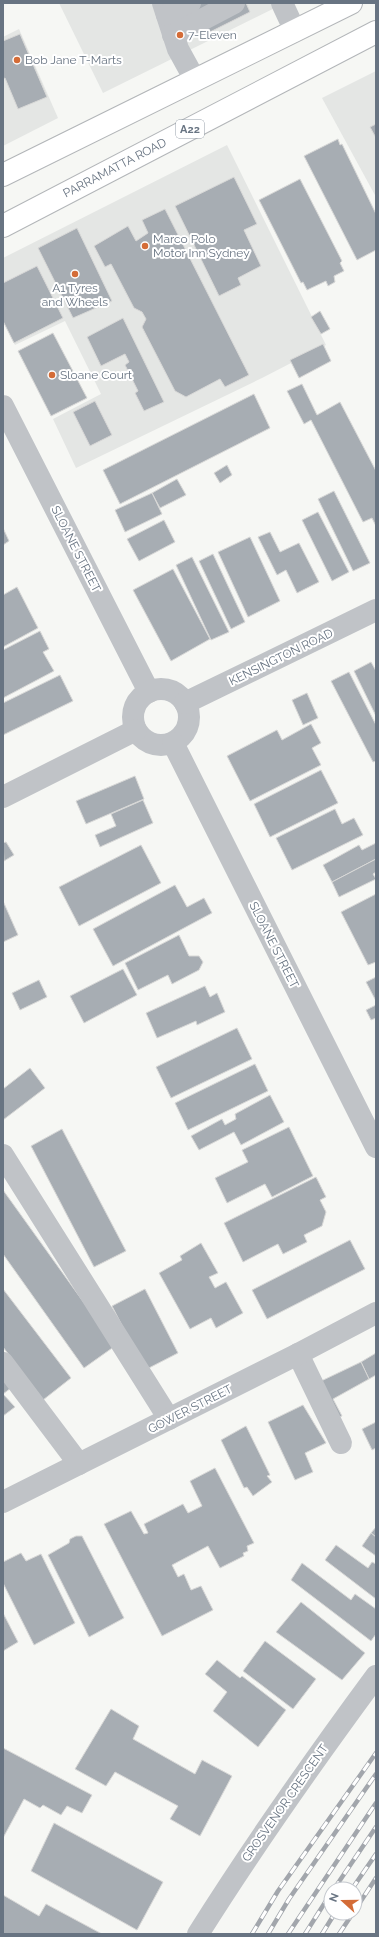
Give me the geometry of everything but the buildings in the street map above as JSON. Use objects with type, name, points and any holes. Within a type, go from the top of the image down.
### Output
[{"type":"highway","points":[[3,175],[351,3]]},
{"type":"highway","name":"PARRAMATTA ROAD","points":[[3,226],[376,32]]},
{"type":"street","points":[[168,18],[190,3]]},
{"type":"street","points":[[168,18],[234,3]]},
{"type":"street","points":[[282,3],[295,31]]},
{"type":"street","points":[[168,18],[178,49],[195,80]]},
{"type":"street","name":"SLOANE STREET","points":[[3,406],[149,692]]},
{"type":"street","name":"KENSINGTON ROAD","points":[[185,703],[376,610]]},
{"type":"street","points":[[165,689],[173,692],[185,703],[189,711],[189,721],[186,730],[180,738],[173,743],[165,745],[152,744],[141,737],[136,730],[133,722],[135,708],[141,697],[149,692],[165,689]]},
{"type":"street","points":[[3,797],[136,730]]},
{"type":"street","name":"SLOANE STREET","points":[[173,743],[376,1147]]},
{"type":"street","points":[[3,1155],[169,1419]]},
{"type":"street","name":"GOWER STREET","points":[[3,1502],[298,1354],[376,1313]]},
{"type":"street","points":[[298,1354],[341,1443]]},
{"type":"street","points":[[3,1363],[79,1464]]},
{"type":"street","name":"GROSVENOR CRESCENT","points":[[198,1934],[248,1855],[296,1785],[376,1676]]},
{"type":"shaded area","points":[[59,3],[285,3],[103,93]]},
{"type":"shaded area","points":[[19,29],[58,118],[3,146],[3,37]]},
{"type":"shaded area","points":[[376,71],[376,197],[322,98]]},
{"type":"shaded area","points":[[227,145],[326,345],[262,378],[76,468],[53,419],[101,394],[65,321],[15,345],[3,321],[3,258]]},
{"type":"railway","points":[[252,1934],[278,1891],[376,1753]]},
{"type":"railway","points":[[268,1934],[289,1899],[376,1774]]},
{"type":"railway","points":[[288,1934],[376,1803]]},
{"type":"railway","points":[[339,1881],[376,1827]]},
{"type":"railway","points":[[357,1881],[376,1854]]},
{"type":"railway","points":[[363,1898],[376,1878]]},
{"type":"railway","points":[[305,1934],[323,1906]]},
{"type":"railway","points":[[322,1934],[330,1921]]},
{"type":"railway","points":[[339,1934],[348,1921]]},
{"type":"place","name":"7-Eleven","points":[[180,35]]},
{"type":"place","name":"Bob Jane T-Marts","points":[[17,60]]},
{"type":"place","name":"Marco Polo Motor Inn Sydney","points":[[145,246]]},
{"type":"place","name":"A1 Tyres and Wheels","points":[[75,274]]},
{"type":"place","name":"Sloane Court","points":[[52,375]]}]
